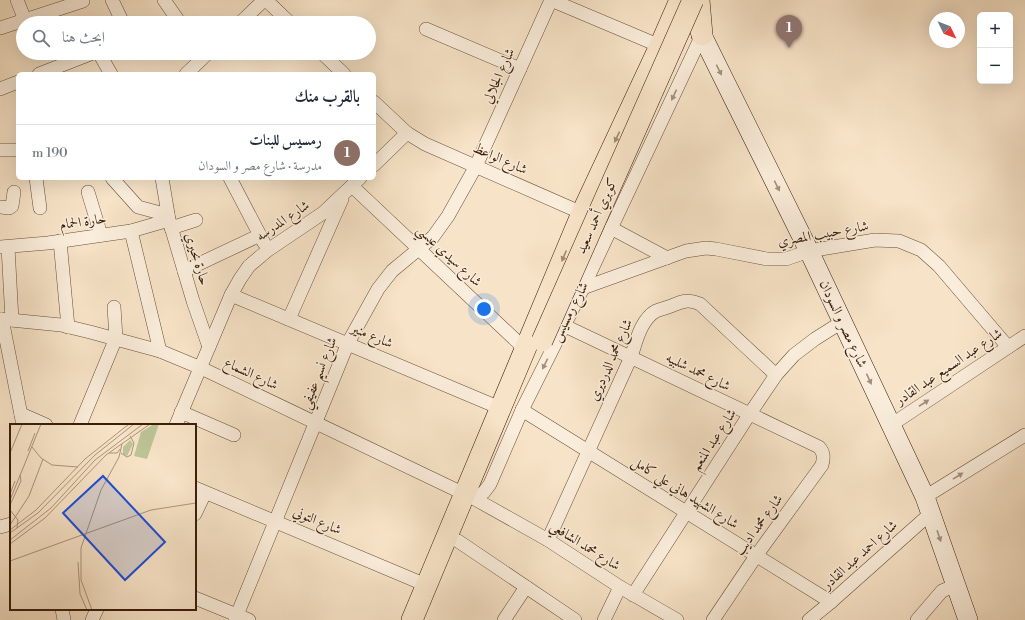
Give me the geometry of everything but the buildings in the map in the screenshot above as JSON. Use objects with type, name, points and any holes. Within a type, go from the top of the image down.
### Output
[{"type":"main road","name":"شارع رمسيس","points":[[420,618],[458,541],[469,496],[500,408],[533,345],[582,213],[680,0]]},
{"type":"main road","name":"شارع مصر و السودان","points":[[683,0],[702,35],[809,251],[928,505],[968,620]]},
{"type":"main road","name":"كوبري أحمد سعيد","points":[[469,496],[533,345],[693,0]]},
{"type":"main road","points":[[699,0],[702,35]]},
{"type":"main road","name":"شارع رمسيس","points":[[420,618],[426,584],[469,496]]},
{"type":"street","points":[[18,0],[24,16]]},
{"type":"street","points":[[112,0],[120,16]]},
{"type":"street","points":[[164,0],[175,16]]},
{"type":"street","points":[[248,16],[265,0],[282,16]]},
{"type":"street","points":[[551,0],[660,46]]},
{"type":"street","name":"شارع الجلالي","points":[[476,166],[551,0]]},
{"type":"street","points":[[37,16],[83,1]]},
{"type":"street","points":[[0,28],[16,23]]},
{"type":"street","points":[[426,29],[520,69]]},
{"type":"street","name":"شارع رمسيس","points":[[469,496],[484,492],[490,484],[522,410],[563,325],[583,288],[702,35]]},
{"type":"street","points":[[44,72],[75,60]]},
{"type":"street","points":[[103,60],[110,72]]},
{"type":"street","points":[[188,72],[201,60]]},
{"type":"street","points":[[329,60],[342,72]]},
{"type":"street","points":[[0,89],[16,83]]},
{"type":"street","name":"شارع الواعظ","points":[[376,104],[407,133],[425,144],[582,213]]},
{"type":"street","points":[[376,163],[407,133]]},
{"type":"street","points":[[0,150],[16,150]]},
{"type":"street","name":"شارع نسيم عفيفي","points":[[240,618],[276,522],[348,344],[378,289],[405,259],[419,250],[433,237],[448,216],[476,166]]},
{"type":"street","points":[[36,180],[40,208]]},
{"type":"street","points":[[114,180],[138,207],[169,221]]},
{"type":"street","name":"حارة بحيري","points":[[162,180],[169,221],[209,347]]},
{"type":"street","points":[[231,180],[268,250]]},
{"type":"street","points":[[289,319],[352,186]]},
{"type":"street","name":"شارع سيدي عيسي","points":[[352,186],[419,250],[533,345]]},
{"type":"street","name":"شارع المدرسه","points":[[176,424],[231,295],[248,266],[268,250],[322,213],[352,186]]},
{"type":"street","points":[[0,207],[9,208],[12,206],[14,192]]},
{"type":"street","points":[[88,192],[101,235]]},
{"type":"street","name":"حارة الحمام","points":[[4,247],[131,231],[169,221],[196,220]]},
{"type":"street","points":[[611,228],[667,258]]},
{"type":"street","points":[[131,231],[160,350]]},
{"type":"street","points":[[184,271],[260,235]]},
{"type":"street","name":"شارع حبيب المصري","points":[[583,288],[686,251],[706,248],[726,250],[767,259],[786,259],[809,251],[875,240],[899,241],[921,250],[939,266],[1008,347]]},
{"type":"street","points":[[60,241],[68,327]]},
{"type":"street","points":[[4,247],[5,320],[22,420],[41,424]]},
{"type":"street","name":"شارع منير","points":[[231,295],[500,408]]},
{"type":"street","name":"شارع محمد الدرديري","points":[[548,540],[631,357],[641,330],[647,320],[655,312],[681,302],[691,300],[700,304],[776,375]]},
{"type":"street","points":[[80,424],[116,338],[114,307]]},
{"type":"street","name":"شارع الشماع","points":[[5,320],[68,327],[160,350],[316,422],[469,496]]},
{"type":"street","name":"شارع عبد المنعم","points":[[634,595],[776,375],[794,355],[815,338],[842,322]]},
{"type":"street","name":"شارع محمد شلبيه","points":[[563,325],[749,415],[819,447]]},
{"type":"street","name":"شارع عبد السميع عبد القادر","points":[[891,425],[1025,336]]},
{"type":"street","name":"شارع الشهيد هاني علي كامل","points":[[522,410],[686,513],[832,602]]},
{"type":"street","points":[[182,412],[234,436]]},
{"type":"street","name":"شارع احمد عبد القادر","points":[[809,620],[832,602],[928,505],[1025,436]]},
{"type":"street","name":"شارع محمد اديب","points":[[713,620],[756,556],[822,465],[824,458],[823,452],[819,447]]},
{"type":"street","points":[[196,509],[200,490]]},
{"type":"street","name":"شارع التوني","points":[[200,490],[426,584]]},
{"type":"street","name":"شارع محمد الشافعي","points":[[469,496],[548,540],[620,587],[677,620]]},
{"type":"street","points":[[0,527],[10,524]]},
{"type":"street","points":[[458,541],[575,620]]},
{"type":"street","points":[[917,620],[942,591],[956,585]]},
{"type":"street","points":[[504,620],[526,587]]},
{"type":"street","points":[[604,620],[620,587]]},
{"type":"street","points":[[196,598],[240,618]]},
{"type":"street","points":[[62,610],[64,620]]},
{"type":"street","points":[[92,620],[97,610]]},
{"type":"place","name":"رمسيس للبنات","points":[[789,48]]}]
